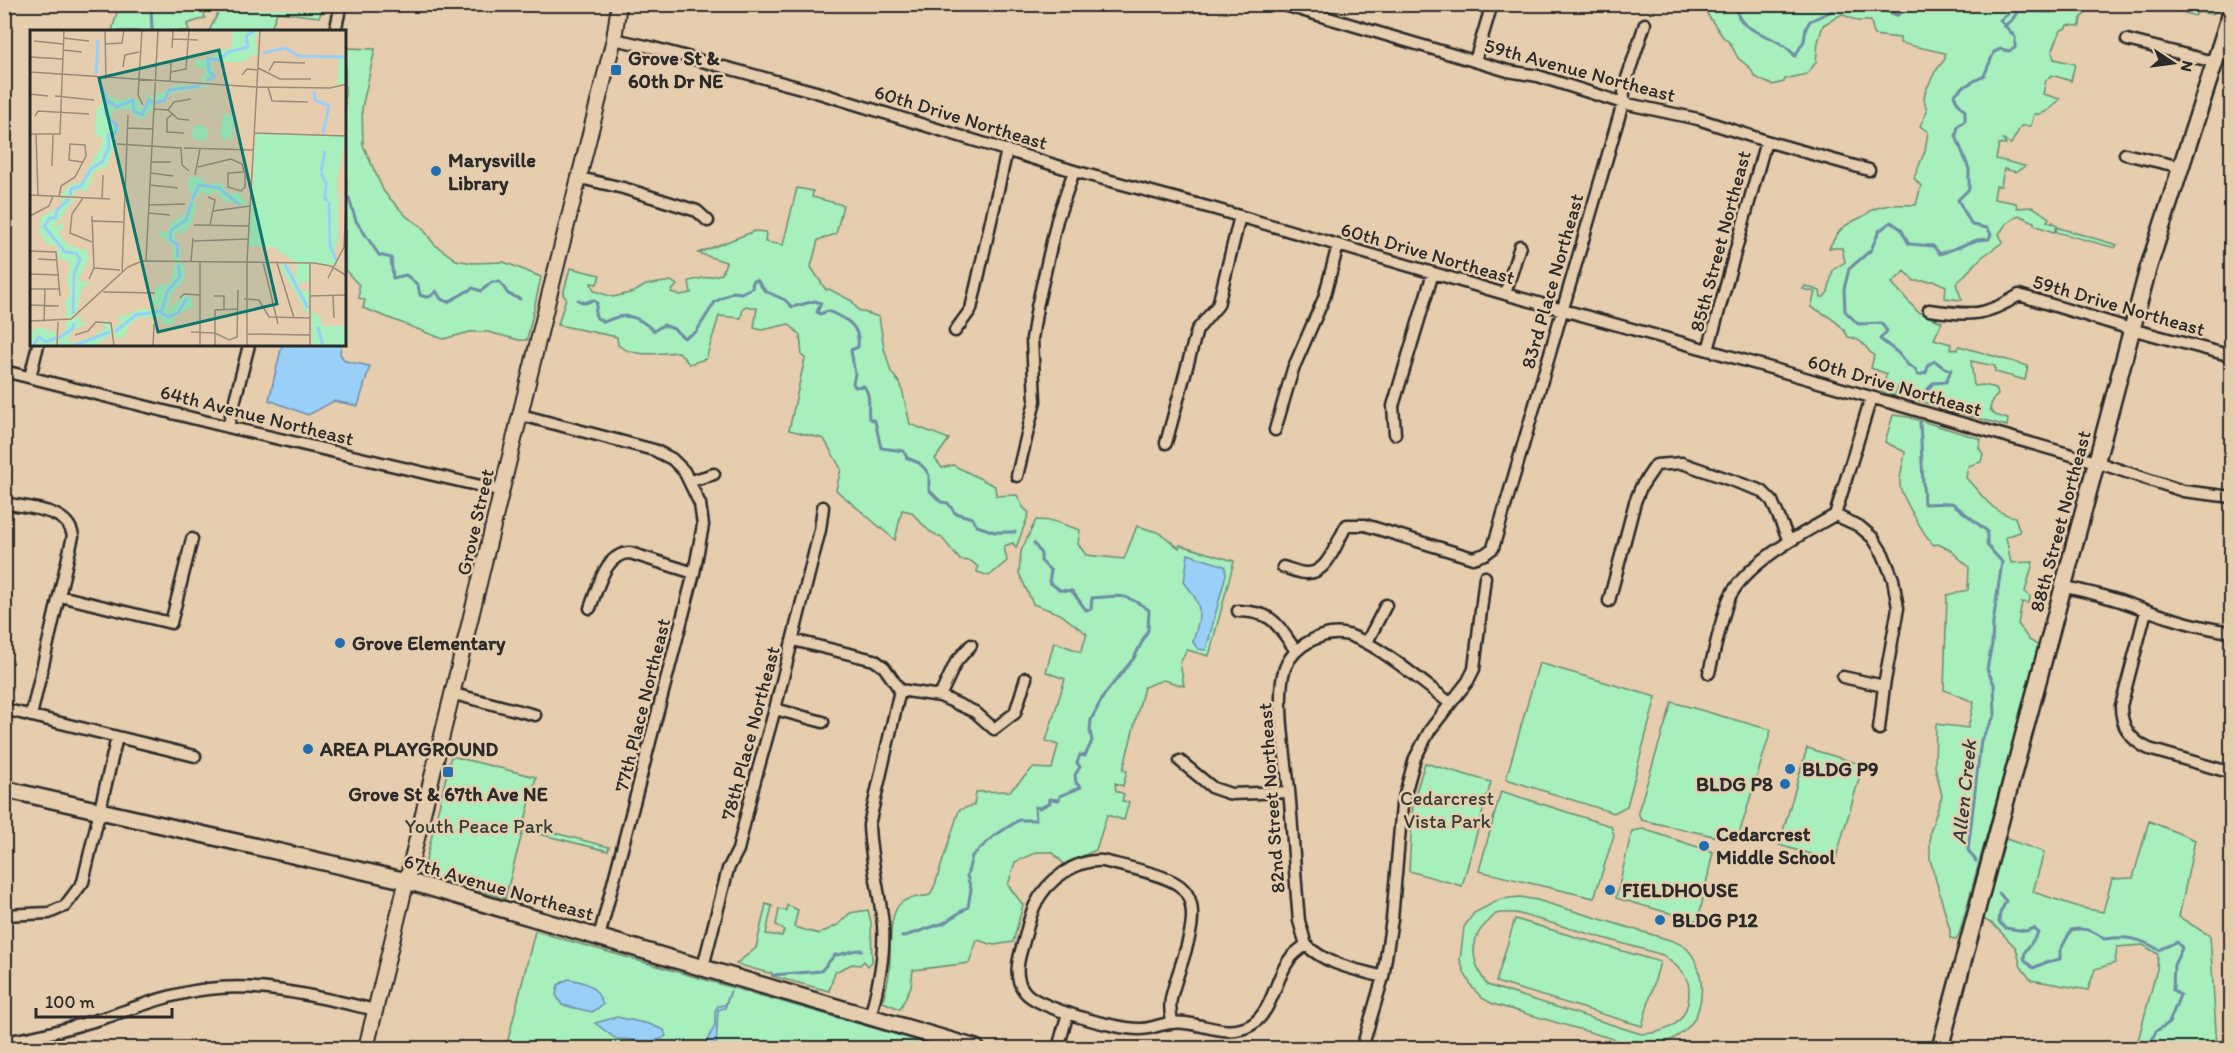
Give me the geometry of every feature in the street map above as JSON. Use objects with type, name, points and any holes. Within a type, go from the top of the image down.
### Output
[{"type":"main road","name":"88th Street Northeast","points":[[1940,1048],[2065,586],[2131,329],[2181,167],[2221,56],[2232,9]]},
{"type":"main road","name":"67th Avenue Northeast","points":[[4,789],[407,881],[976,1048]]},
{"type":"street","points":[[335,30],[341,4]]},
{"type":"street","name":"Grove Street","points":[[366,1048],[614,39],[619,4]]},
{"type":"street","name":"59th Avenue Northeast","points":[[1281,4],[1508,71],[1538,76],[1623,103],[1698,119],[1869,170]]},
{"type":"street","points":[[1475,61],[1492,4]]},
{"type":"street","name":"83rd Place Northeast","points":[[1283,567],[1307,574],[1319,570],[1327,562],[1347,525],[1365,525],[1473,558],[1485,555],[1493,548],[1623,103],[1625,84],[1646,24]]},
{"type":"street","name":"60th Drive Northeast","points":[[614,39],[816,92],[1074,171],[1240,216],[2096,462],[2183,492],[2232,497]]},
{"type":"street","points":[[2127,40],[2221,56]]},
{"type":"street","name":"85th Street Northeast","points":[[1708,350],[1766,141]]},
{"type":"street","points":[[955,331],[971,309],[1007,150]]},
{"type":"street","points":[[2125,154],[2181,167]]},
{"type":"street","points":[[1017,476],[1035,401],[1032,339],[1037,307],[1057,220],[1074,171]]},
{"type":"street","points":[[580,178],[623,188],[697,211],[708,221]]},
{"type":"street","points":[[1166,443],[1197,330],[1218,304],[1240,216]]},
{"type":"street","points":[[1275,430],[1293,369],[1324,298],[1338,245]]},
{"type":"street","points":[[1505,294],[1520,246]]},
{"type":"street","points":[[1395,434],[1393,406],[1432,273]]},
{"type":"street","name":"59th Drive Northeast","points":[[1929,310],[1970,315],[2001,307],[2019,295],[2131,329],[2232,356]]},
{"type":"street","points":[[30,378],[38,346]]},
{"type":"street","points":[[228,427],[249,346]]},
{"type":"street","name":"64th Avenue Northeast","points":[[4,371],[228,427],[502,491]]},
{"type":"street","points":[[1709,673],[1729,599],[1741,579],[1789,541],[1835,515],[1871,398]]},
{"type":"street","points":[[521,415],[654,450],[672,459],[691,481],[714,474]]},
{"type":"street","points":[[1609,601],[1635,502],[1641,486],[1656,465],[1682,463],[1762,491],[1772,501],[1789,541]]},
{"type":"street","name":"77th Place Northeast","points":[[599,937],[694,573],[703,525],[700,504],[691,481]]},
{"type":"street","points":[[4,503],[57,515],[66,520],[73,536],[31,716]]},
{"type":"street","name":"78th Place Northeast","points":[[703,967],[728,868],[738,850],[793,640],[820,530],[823,507]]},
{"type":"street","points":[[1835,515],[1859,526],[1872,538],[1883,554],[1893,579],[1898,608],[1879,729]]},
{"type":"street","points":[[60,596],[171,623],[192,539]]},
{"type":"street","points":[[590,608],[608,565],[614,557],[621,553],[630,553],[694,573]]},
{"type":"street","points":[[1362,1048],[1383,977],[1392,919],[1402,805],[1415,758],[1430,730],[1468,681],[1474,669],[1485,577]]},
{"type":"street","points":[[2065,586],[2206,628],[2224,631]]},
{"type":"street","points":[[1367,642],[1386,605]]},
{"type":"street","points":[[1238,611],[1257,612],[1275,622],[1296,651],[1314,638],[1328,635],[1346,634],[1367,642],[1450,703]]},
{"type":"street","points":[[2146,611],[2121,706],[2121,720],[2129,735],[2138,744],[2232,773]]},
{"type":"street","points":[[793,640],[874,660],[884,667],[900,690],[869,825],[869,845],[883,925],[883,954],[870,1017]]},
{"type":"street","points":[[940,696],[956,662],[971,645]]},
{"type":"street","name":"82nd Street Northeast","points":[[1296,651],[1286,667],[1281,684],[1299,921],[1306,945]]},
{"type":"street","points":[[1842,677],[1884,686]]},
{"type":"street","points":[[900,690],[940,696],[975,712],[994,729],[1015,713],[1026,678]]},
{"type":"street","points":[[454,694],[535,715]]},
{"type":"street","points":[[4,709],[195,756]]},
{"type":"street","points":[[775,709],[823,722]]},
{"type":"street","points":[[4,915],[49,913],[65,906],[83,882],[117,737]]},
{"type":"street","points":[[1180,761],[1213,788],[1231,795],[1289,792]]},
{"type":"street","points":[[1172,1022],[1171,999],[1192,922],[1192,903],[1182,887],[1167,879],[1103,861],[1092,860],[1072,867],[1045,890],[1034,908],[1017,964],[1020,983],[1025,993],[1042,1005],[1138,1030],[1172,1022],[1236,1030],[1253,1024],[1265,1011],[1290,957],[1306,945],[1317,955],[1330,962],[1383,977]]},
{"type":"street","points":[[4,1041],[36,1037],[167,997],[208,989],[268,989],[375,1010]]},
{"type":"street","points":[[1058,1048],[1068,1013]]},
{"type":"green space","points":[[119,5],[202,5],[205,18],[187,24],[189,30],[112,30]]},
{"type":"green space","points":[[222,5],[299,5],[323,9],[319,17],[277,12],[270,30],[210,30]]},
{"type":"green space","points":[[1701,5],[1843,5],[1832,10],[1850,5],[1906,5],[1900,12],[1874,8],[1897,16],[1911,5],[2092,5],[2081,18],[2080,26],[2067,25],[2061,30],[2052,52],[2054,59],[2075,64],[2071,81],[2052,75],[2046,80],[2043,94],[2060,99],[2045,112],[2034,114],[2031,126],[2021,126],[2011,144],[2003,140],[2006,145],[1999,144],[1996,159],[2025,166],[2016,172],[2004,169],[2001,186],[1996,186],[1994,199],[2016,203],[2017,208],[2033,207],[2049,218],[2047,221],[2052,224],[2053,222],[2059,228],[2117,245],[2115,248],[2056,232],[2057,227],[2054,232],[2034,225],[2034,222],[2019,215],[2006,224],[1999,234],[2003,242],[1982,257],[1956,284],[1962,300],[1945,298],[1946,286],[1935,281],[1914,281],[1905,271],[1892,283],[1918,312],[1942,322],[1934,339],[1951,344],[1950,349],[1958,350],[1959,346],[2028,366],[2025,380],[1995,372],[1995,366],[1971,361],[1974,386],[1983,385],[1996,388],[1998,395],[1992,400],[1990,409],[1995,415],[2008,419],[2007,426],[1912,398],[1911,391],[1899,386],[1894,396],[1881,391],[1887,374],[1871,368],[1874,356],[1860,341],[1848,337],[1842,327],[1832,319],[1811,307],[1815,292],[1803,289],[1805,286],[1820,291],[1821,297],[1828,292],[1833,270],[1845,262],[1842,248],[1829,248],[1846,225],[1879,207],[1916,205],[1921,186],[1914,178],[1925,151],[1928,132],[1920,126],[1927,112],[1924,98],[1935,72],[1945,59],[1945,53],[1900,43],[1900,38],[1874,35],[1871,21],[1857,21],[1842,14],[1823,25],[1816,62],[1807,74],[1785,79],[1784,82],[1772,85],[1755,77],[1750,68],[1738,58],[1730,43],[1723,37]]},
{"type":"green space","points":[[2168,5],[2226,5],[2212,14],[2198,12],[2195,16],[2178,11],[2179,7]]},
{"type":"green space","points":[[346,48],[375,49],[362,108],[363,145],[384,192],[407,217],[421,226],[434,244],[456,260],[473,263],[504,262],[541,277],[527,340],[488,332],[470,332],[443,339],[363,308],[365,300],[359,298],[359,285],[346,271]]},
{"type":"green space","points":[[797,188],[813,191],[812,197],[843,205],[836,234],[818,240],[811,267],[826,290],[829,289],[852,301],[858,310],[879,317],[884,348],[891,372],[901,385],[910,424],[949,439],[935,459],[942,468],[953,465],[995,486],[996,496],[1017,495],[1029,513],[1016,548],[1013,543],[1004,546],[1007,561],[989,576],[977,572],[978,567],[971,561],[960,560],[942,538],[929,531],[911,512],[902,510],[895,540],[836,490],[841,469],[824,439],[789,430],[805,358],[802,356],[800,335],[789,324],[762,330],[754,328],[757,308],[746,306],[743,308],[741,318],[719,316],[706,359],[689,364],[679,352],[647,354],[631,352],[618,345],[617,337],[558,325],[566,298],[563,295],[570,268],[600,275],[597,284],[591,283],[594,291],[613,297],[634,292],[646,285],[671,281],[677,285],[671,292],[680,295],[691,293],[689,281],[722,274],[726,262],[698,253],[755,231],[766,232],[765,242],[783,245]]},
{"type":"green space","points":[[1893,415],[1908,417],[1981,439],[1979,448],[1983,454],[1981,462],[1968,466],[1966,478],[1993,507],[2015,517],[2020,532],[2006,537],[2011,563],[2033,562],[2025,592],[2030,596],[2029,603],[2022,602],[2018,624],[2029,640],[2039,646],[1956,939],[1950,938],[1950,930],[1930,859],[1930,832],[1942,796],[1935,766],[1936,724],[1968,728],[1974,702],[1944,690],[1947,595],[1968,590],[1969,567],[1950,550],[1938,544],[1934,545],[1904,497],[1900,481],[1905,452],[1885,442]]},
{"type":"green space","points":[[1036,520],[1053,521],[1080,530],[1078,544],[1086,555],[1124,559],[1137,526],[1160,533],[1179,548],[1180,545],[1234,561],[1209,656],[1187,650],[1180,663],[1184,686],[1163,680],[1144,687],[1123,770],[1127,771],[1123,786],[1115,783],[1116,791],[1124,794],[1122,801],[1129,802],[1124,820],[1107,815],[1096,850],[1064,864],[1052,852],[1037,852],[1015,862],[1008,885],[1023,905],[1013,942],[994,945],[977,940],[969,963],[913,970],[911,986],[900,1009],[883,1002],[889,974],[894,916],[902,902],[930,895],[959,810],[974,805],[976,792],[1010,791],[1033,768],[1052,769],[1058,745],[1046,741],[1065,679],[1046,672],[1054,642],[1081,652],[1087,634],[1060,614],[1033,604],[1019,573],[1021,551]]},
{"type":"green space","points":[[1539,663],[1656,697],[1627,806],[1614,813],[1506,779]]},
{"type":"green space","points":[[1672,702],[1771,730],[1737,841],[1641,820],[1638,812]]},
{"type":"green space","points":[[1807,748],[1863,765],[1835,861],[1779,845]]},
{"type":"green space","name":"Youth Peace Park","points":[[451,756],[536,777],[524,825],[609,847],[608,851],[523,830],[505,898],[435,878],[429,871],[426,860]]},
{"type":"green space","name":"Cedarcrest Vista Park","points":[[1425,763],[1491,782],[1462,886],[1409,871],[1413,802]]},
{"type":"green space","points":[[1501,791],[1611,826],[1614,835],[1594,898],[1479,871]]},
{"type":"green space","points":[[2149,821],[2195,840],[2179,917],[2210,936],[2217,1048],[2136,1048],[2157,969],[2158,954],[2143,945],[2117,947],[2115,963],[2095,969],[2088,990],[2031,980],[2021,967],[2016,948],[1993,924],[1983,919],[2000,851],[2006,839],[2044,852],[2033,892],[2082,908],[2103,912],[2112,879],[2133,878]]},
{"type":"green space","points":[[1643,829],[1713,852],[1698,921],[1616,898],[1632,831]]},
{"type":"green space","points":[[1520,897],[1537,900],[1683,946],[1692,955],[1700,975],[1701,997],[1695,1018],[1684,1031],[1674,1038],[1657,1046],[1644,1048],[1493,1004],[1482,998],[1472,987],[1460,960],[1464,927],[1474,913],[1501,899]],"holes":[[[1516,913],[1663,955],[1685,976],[1689,988],[1688,1003],[1681,1018],[1670,1027],[1657,1032],[1641,1034],[1487,985],[1475,960],[1474,944],[1482,928],[1496,914]]]},
{"type":"green space","points":[[766,904],[772,906],[766,934],[782,936],[784,930],[776,925],[779,909],[786,911],[787,905],[798,910],[794,927],[819,934],[838,925],[850,913],[868,910],[871,922],[872,962],[868,966],[864,961],[860,965],[852,964],[835,972],[829,991],[772,976],[771,972],[736,964],[756,948]]},
{"type":"green space","points":[[1515,919],[1660,962],[1642,1026],[1496,982]]},
{"type":"green space","points":[[535,931],[943,1048],[506,1048]]},
{"type":"water","points":[[282,346],[341,346],[340,354],[345,361],[370,366],[358,406],[334,401],[308,415],[269,400]]},
{"type":"water","points":[[1188,554],[1225,566],[1226,574],[1206,650],[1198,649],[1193,642],[1199,610],[1195,597],[1184,582]]},
{"type":"water","points":[[568,979],[590,986],[597,993],[603,1005],[592,1012],[562,1005],[556,995],[558,985]]},
{"type":"water","points":[[731,990],[725,1008],[718,1010],[716,1048],[693,1048],[705,1045],[715,1025],[715,1011],[718,1006],[725,1005]]},
{"type":"water","points":[[617,1017],[649,1024],[664,1030],[666,1036],[655,1041],[616,1039],[595,1023]]},
{"type":"waterway","points":[[151,4],[152,30]]},
{"type":"waterway","name":"Allen Creek","points":[[1736,4],[1742,22],[1749,28],[1778,42],[1795,56],[1804,41],[1806,28],[1810,21],[1847,4]]},
{"type":"waterway","name":"Allen Creek","points":[[1861,4],[1897,15],[1907,9],[1909,4]]},
{"type":"waterway","name":"Allen Creek","points":[[1923,401],[1924,394],[1933,383],[1946,382],[1951,370],[1935,361],[1929,364],[1926,373],[1918,375],[1915,369],[1880,339],[1887,331],[1881,323],[1858,324],[1845,311],[1844,289],[1849,269],[1871,250],[1879,231],[1891,222],[1901,229],[1909,244],[1933,246],[1940,254],[1977,240],[1989,239],[1991,234],[1987,228],[1972,225],[1958,200],[1969,189],[1969,169],[1956,136],[1958,126],[1965,121],[1965,111],[1954,95],[1963,87],[1984,76],[1994,52],[2001,49],[2009,51],[2015,48],[2015,37],[2000,20],[2008,14],[2008,4]]},
{"type":"waterway","points":[[2004,26],[2018,11],[2051,12],[2059,4]]},
{"type":"waterway","points":[[346,197],[349,198],[356,221],[379,255],[391,258],[393,278],[406,275],[418,285],[420,295],[429,297],[436,291],[441,299],[448,302],[473,288],[481,291],[492,282],[500,282],[508,294],[520,299]]},
{"type":"waterway","points":[[578,300],[585,303],[593,300],[597,303],[595,314],[604,322],[625,316],[636,318],[654,331],[663,325],[674,329],[684,338],[696,332],[715,302],[733,292],[741,293],[752,288],[753,281],[757,280],[765,291],[785,300],[792,307],[815,301],[821,303],[817,312],[820,314],[828,311],[840,316],[850,323],[857,333],[858,347],[851,350],[855,374],[853,383],[855,387],[864,386],[866,390],[869,398],[869,418],[875,421],[881,448],[904,451],[907,458],[919,463],[929,475],[929,490],[941,502],[948,503],[955,513],[972,518],[977,526],[995,532],[1015,532]]},
{"type":"waterway","name":"Allen Creek","points":[[1920,422],[1924,504],[1952,503],[1987,531],[1987,545],[2002,562],[1987,669],[1994,684],[1995,715],[1981,740],[1968,850],[1976,861]]},
{"type":"waterway","points":[[902,937],[944,923],[968,907],[971,889],[967,876],[972,856],[994,836],[1019,820],[1036,820],[1035,807],[1040,808],[1050,803],[1049,799],[1059,800],[1060,796],[1081,787],[1076,783],[1075,775],[1080,767],[1077,763],[1080,755],[1085,756],[1092,741],[1091,720],[1104,695],[1134,658],[1148,630],[1149,610],[1133,600],[1122,596],[1092,598],[1091,609],[1086,610],[1072,591],[1060,590],[1049,582],[1051,571],[1041,561],[1041,554],[1034,543]]},
{"type":"waterway","name":"Allen Creek","points":[[1999,893],[2006,901],[2000,913],[1999,922],[2005,928],[2026,931],[2034,928],[2038,933],[2025,952],[2024,959],[2033,968],[2060,959],[2060,951],[2071,930],[2089,930],[2104,939],[2133,939],[2159,950],[2177,942],[2182,948],[2174,965],[2173,990],[2180,995],[2169,1023],[2156,1031],[2152,1041],[2159,1048]]},
{"type":"waterway","points":[[773,975],[821,971],[835,955],[862,950]]},
{"type":"place","name":"Grove St & 60th Dr NE","points":[[616,70]]},
{"type":"place","name":"Marysville Library","points":[[436,171]]},
{"type":"place","name":"Grove Elementary","points":[[340,643]]},
{"type":"place","name":"AREA PLAYGROUND","points":[[308,749]]},
{"type":"place","name":"BLDG P9","points":[[1790,769]]},
{"type":"place","name":"Grove St & 67th Ave NE","points":[[448,772]]},
{"type":"place","name":"BLDG P8","points":[[1785,784]]},
{"type":"place","name":"Cedarcrest Middle School","points":[[1704,846]]},
{"type":"place","name":"FIELDHOUSE","points":[[1610,890]]},
{"type":"place","name":"BLDG P12","points":[[1660,920]]}]
